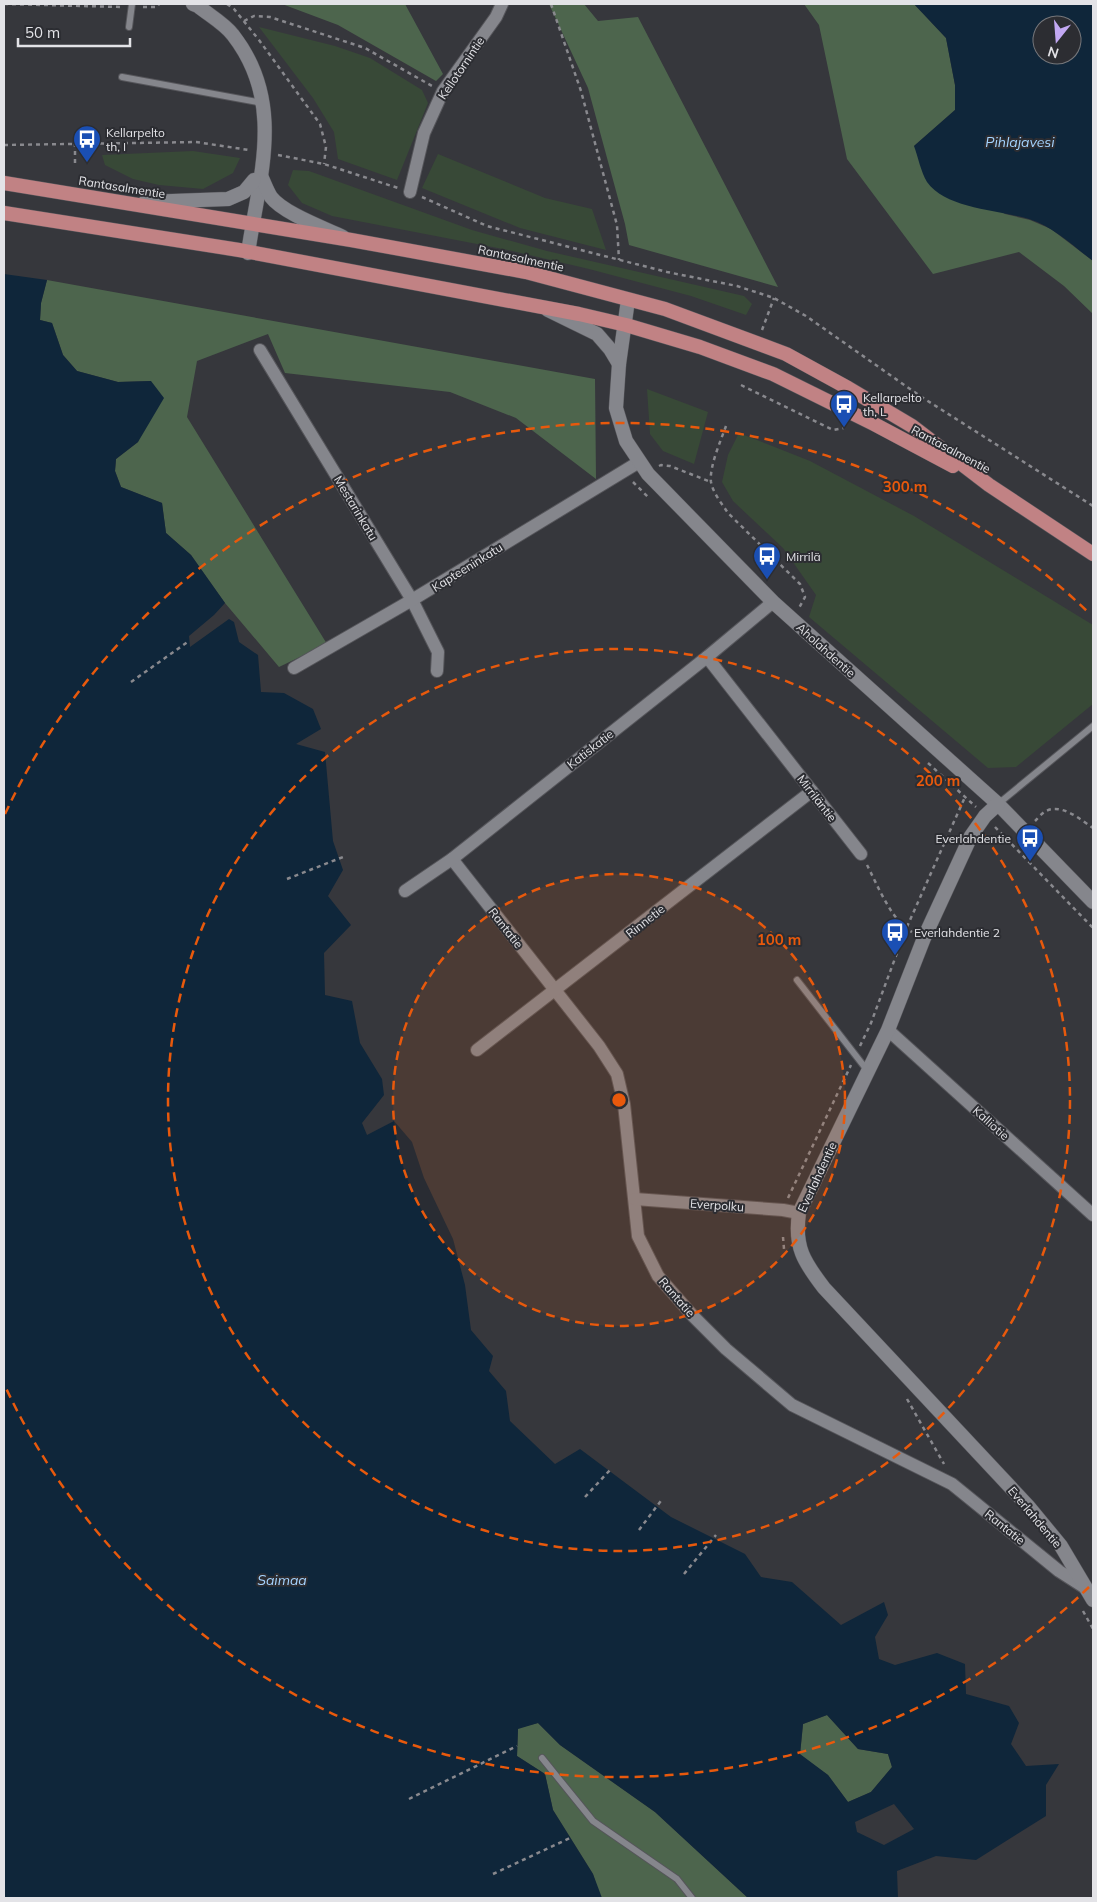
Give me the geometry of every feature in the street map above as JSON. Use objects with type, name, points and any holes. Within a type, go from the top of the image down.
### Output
[{"type":"highway","name":"Rantasalmentie","points":[[4,183],[351,240],[526,272],[665,309],[786,354],[848,388],[912,426],[988,485],[1093,554]]},
{"type":"highway","name":"Rantasalmentie","points":[[4,213],[243,252],[579,314],[626,325],[700,347],[774,374],[874,424],[988,485]]},
{"type":"street","points":[[193,4],[232,34],[247,56],[258,80],[264,104],[264,151],[243,252]]},
{"type":"street","name":"Kellotornintie","points":[[410,192],[424,132],[443,91],[496,18],[502,4]]},
{"type":"street","points":[[128,202],[228,199],[244,192],[258,178]]},
{"type":"street","points":[[258,178],[272,198],[282,206],[299,217],[351,240]]},
{"type":"street","name":"Aholahdentie","points":[[628,300],[626,325],[619,364],[616,408],[626,441],[638,462],[773,602],[998,804],[1093,902]]},
{"type":"street","points":[[543,308],[597,334],[619,364]]},
{"type":"street","name":"Mestarinkatu","points":[[260,350],[412,600],[438,652],[437,671]]},
{"type":"street","name":"Kapteeninkatu","points":[[294,668],[412,600],[638,462]]},
{"type":"street","name":"Katiskatie","points":[[405,892],[452,859],[707,657],[773,602]]},
{"type":"street","name":"Mirriläntie","points":[[707,657],[861,854]]},
{"type":"street","name":"Rinnetie","points":[[477,1050],[556,991],[812,791]]},
{"type":"street","name":"Everlahdentie","points":[[998,804],[985,816],[971,836],[924,938],[888,1030],[799,1214],[796,1230],[800,1250],[808,1267],[818,1281],[1028,1506],[1061,1546],[1090,1595]]},
{"type":"street","name":"Rantatie","points":[[452,859],[599,1046],[616,1074],[624,1104],[638,1236],[658,1276],[693,1316],[726,1349],[792,1405],[952,1484],[1090,1595]]},
{"type":"street","name":"Kalliotie","points":[[888,1030],[1093,1215]]},
{"type":"street","name":"Everpolku","points":[[635,1199],[783,1210],[799,1214]]},
{"type":"lane","points":[[129,27],[131,6]]},
{"type":"lane","points":[[122,77],[264,104]]},
{"type":"lane","points":[[998,804],[1093,726]]},
{"type":"lane","points":[[797,980],[868,1071]]},
{"type":"lane","points":[[542,1758],[593,1821],[677,1879],[692,1898]]},
{"type":"path","points":[[4,4],[157,7],[159,4]]},
{"type":"path","points":[[227,4],[244,21],[320,124],[326,147],[324,164]]},
{"type":"path","points":[[552,4],[580,91],[617,225],[619,260]]},
{"type":"path","points":[[244,21],[254,16],[270,17],[365,48],[443,91]]},
{"type":"path","points":[[4,145],[196,142],[264,151],[324,164],[410,192],[487,226],[619,260],[737,286],[774,298],[806,316],[920,396],[1093,506]]},
{"type":"path","points":[[75,144],[75,163]]},
{"type":"path","points":[[762,330],[774,298]]},
{"type":"path","points":[[741,385],[833,430],[844,428]]},
{"type":"path","points":[[726,426],[716,455],[711,482],[718,499],[728,513],[800,584],[805,597],[798,610],[790,618]]},
{"type":"path","points":[[635,484],[661,465],[670,466],[711,482]]},
{"type":"path","points":[[131,682],[189,640]]},
{"type":"path","points":[[783,1210],[872,1022],[906,929],[965,797]]},
{"type":"path","points":[[1025,831],[1046,811],[1056,809],[1068,812],[1093,828]]},
{"type":"path","points":[[861,854],[889,907],[906,929],[924,938]]},
{"type":"path","points":[[286,879],[343,857]]},
{"type":"path","points":[[783,1236],[782,1245],[787,1254]]},
{"type":"path","points":[[903,1392],[947,1469],[952,1484]]},
{"type":"path","points":[[585,1497],[610,1470]]},
{"type":"path","points":[[639,1530],[662,1498]]},
{"type":"path","points":[[684,1574],[716,1535]]},
{"type":"path","points":[[409,1799],[518,1746]]},
{"type":"path","points":[[493,1874],[570,1838]]},
{"type":"green space","points":[[282,4],[405,4],[443,74],[436,81],[338,25]]},
{"type":"green space","points":[[549,4],[584,4],[598,21],[638,17],[778,287],[629,245],[588,88]]},
{"type":"green space","points":[[804,4],[914,4],[946,38],[955,85],[955,110],[914,146],[1005,214],[1030,220],[1051,229],[1093,261],[1093,314],[1064,286],[1019,252],[933,274],[847,159],[819,25]]},
{"type":"green space","points":[[259,27],[335,46],[370,58],[422,90],[428,103],[397,180],[338,159],[334,132],[313,98]]},
{"type":"green space","points":[[193,151],[240,158],[233,173],[203,189],[159,185],[133,179],[105,165],[102,155]]},
{"type":"green space","points":[[438,154],[545,198],[592,209],[606,250],[520,228],[422,188]]},
{"type":"green space","points":[[293,170],[309,171],[472,230],[547,251],[744,296],[752,304],[746,315],[691,296],[589,269],[508,250],[332,216],[302,203],[288,185]]},
{"type":"green space","points":[[47,280],[595,379],[596,479],[516,418],[450,392],[285,373],[268,334],[197,361],[187,417],[327,644],[279,667],[225,603],[191,555],[166,533],[162,503],[121,487],[115,471],[116,459],[138,442],[151,381],[118,382],[77,371],[63,355],[52,323],[40,320],[41,303]]},
{"type":"green space","points":[[647,389],[708,412],[694,464],[663,451],[650,434]]},
{"type":"green space","points":[[739,433],[810,461],[914,516],[1093,625],[1093,704],[1016,767],[988,768],[809,617],[816,595],[783,548],[733,501],[722,482],[728,455]]},
{"type":"green space","points":[[827,1715],[858,1749],[888,1754],[892,1767],[871,1792],[848,1802],[828,1775],[800,1755],[803,1724]]},
{"type":"green space","points":[[538,1723],[560,1745],[655,1812],[748,1898],[600,1897],[593,1874],[553,1810],[545,1774],[517,1756],[518,1728]]},
{"type":"water","name":"Pihlajavesi","points":[[914,4],[1093,4],[1093,261],[1063,237],[1038,222],[960,203],[936,191],[927,182],[914,146],[955,110],[955,85],[946,38]]},
{"type":"water","name":"Saimaa","points":[[4,274],[47,280],[41,303],[40,320],[52,323],[63,355],[77,371],[118,382],[151,381],[164,398],[138,442],[116,459],[115,471],[121,487],[162,503],[166,533],[191,555],[225,603],[189,636],[190,647],[229,619],[234,622],[239,642],[258,655],[261,692],[284,693],[313,709],[321,729],[296,744],[325,752],[333,841],[343,870],[328,896],[351,925],[324,953],[325,995],[352,1001],[360,1043],[382,1079],[384,1095],[362,1123],[367,1135],[394,1121],[412,1142],[424,1178],[453,1239],[465,1285],[471,1330],[493,1356],[489,1371],[506,1391],[510,1421],[555,1464],[580,1449],[671,1517],[745,1554],[761,1577],[792,1582],[841,1625],[884,1602],[888,1615],[875,1637],[879,1659],[895,1665],[937,1653],[965,1664],[966,1694],[1009,1706],[1019,1723],[1011,1744],[1026,1766],[1059,1764],[1046,1785],[1046,1816],[976,1860],[936,1856],[897,1871],[898,1898],[748,1898],[655,1812],[560,1745],[538,1723],[518,1729],[517,1756],[545,1774],[553,1810],[593,1874],[602,1898],[4,1898]],"holes":[[[827,1715],[858,1749],[888,1754],[892,1767],[871,1792],[848,1802],[828,1775],[800,1754],[803,1724]],[[894,1804],[914,1829],[884,1845],[857,1832],[855,1822]]]},
{"type":"place","name":"Kellarpelto th, I","points":[[87,163]]},
{"type":"place","name":"Kellarpelto th, L","points":[[844,428]]},
{"type":"place","name":"Mirrilä","points":[[767,580]]},
{"type":"place","name":"Everlahdentie","points":[[1030,862]]},
{"type":"place","name":"Everlahdentie 2","points":[[895,956]]}]
